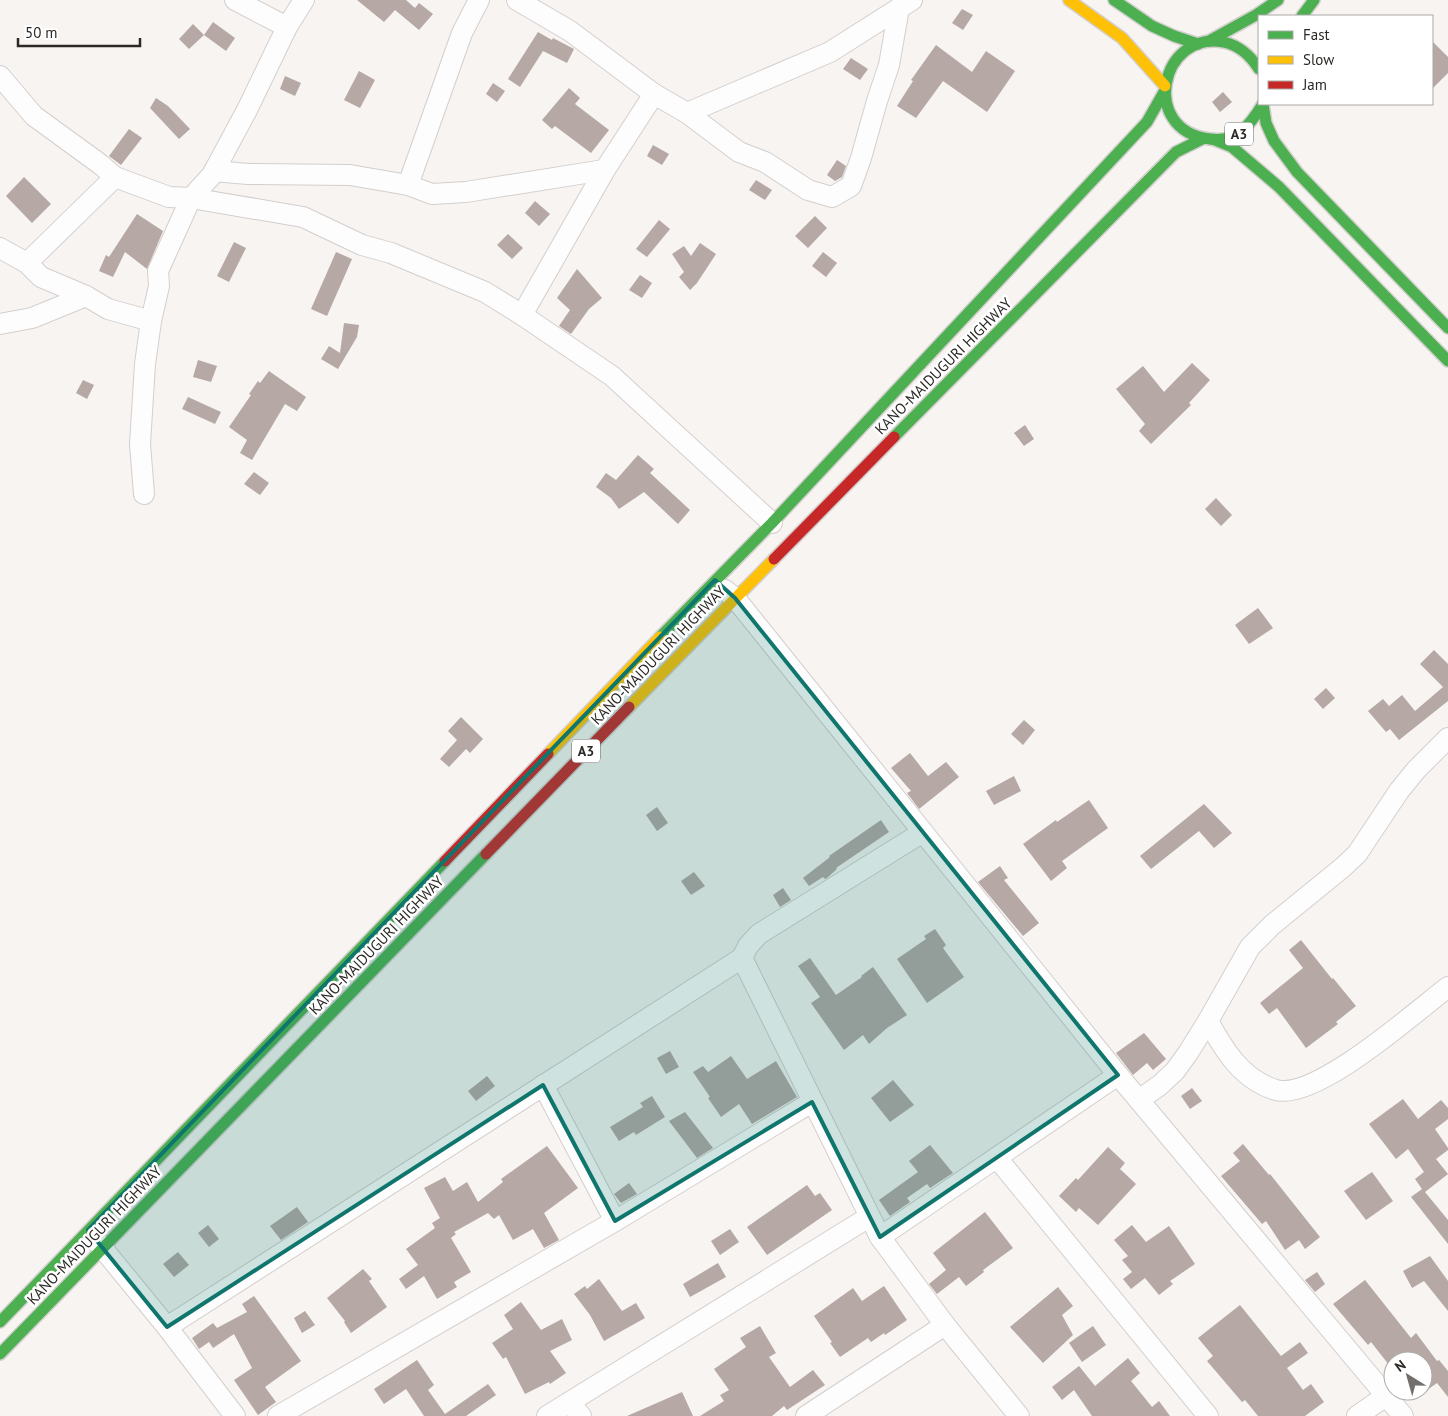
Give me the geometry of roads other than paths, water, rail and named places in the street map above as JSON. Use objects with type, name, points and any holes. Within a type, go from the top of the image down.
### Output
[{"type":"main road","points":[[1069,0],[1122,38],[1165,89]]},
{"type":"main road","points":[[1114,0],[1152,26],[1174,36],[1203,42],[1226,42],[1241,48],[1254,60],[1258,67]]},
{"type":"main road","name":"A3","points":[[1263,105],[1258,116],[1240,134],[1228,139],[1202,139],[1190,134],[1175,122],[1166,104],[1165,89],[1168,72],[1175,60],[1185,50],[1256,15],[1278,0]]},
{"type":"main road","points":[[1303,15],[1314,0]]},
{"type":"main road","name":"KANO-MAIDUGURI HIGHWAY","points":[[0,1322],[714,580],[772,523],[1147,122],[1165,89]]},
{"type":"main road","points":[[1263,105],[1266,123],[1274,141],[1297,172],[1448,328]]},
{"type":"main road","name":"KANO-MAIDUGURI HIGHWAY","points":[[0,1354],[735,598],[1176,152],[1202,139]]},
{"type":"main road","points":[[1215,140],[1232,147],[1279,187],[1448,361]]},
{"type":"street","points":[[235,0],[287,27]]},
{"type":"street","points":[[144,494],[140,444],[144,364],[159,286],[158,271],[191,198],[214,171],[247,110],[287,27],[304,0]]},
{"type":"street","points":[[408,185],[462,33],[479,0]]},
{"type":"street","points":[[517,0],[570,31],[654,94],[688,113],[740,152],[765,162],[808,190],[832,196],[851,186],[862,158],[906,4]]},
{"type":"street","points":[[688,113],[830,52],[906,4]]},
{"type":"street","points":[[0,76],[34,116],[100,164],[115,178],[169,197],[191,198],[303,217],[362,245],[391,253],[485,292],[612,376],[772,523]]},
{"type":"street","points":[[522,315],[604,170],[654,94]]},
{"type":"street","points":[[214,171],[248,174],[350,175],[408,185],[432,194],[466,192],[604,170]]},
{"type":"street","points":[[27,263],[115,178]]},
{"type":"street","points":[[0,248],[27,263],[41,277],[86,296],[108,309],[151,320]]},
{"type":"street","points":[[0,324],[32,318],[86,296]]},
{"type":"street","points":[[714,580],[735,598],[1118,1075],[1383,1392]]},
{"type":"street","points":[[1139,1100],[1160,1085],[1174,1071],[1208,1022],[1250,947],[1272,925],[1357,854],[1399,791],[1416,770],[1448,738]]},
{"type":"street","points":[[168,1327],[742,958],[748,946],[759,934],[923,832]]},
{"type":"street","points":[[742,958],[880,1237],[945,1326],[1019,1416]]},
{"type":"street","points":[[1208,1022],[1225,1051],[1241,1069],[1260,1083],[1276,1090],[1291,1091],[1307,1086],[1354,1059],[1447,993]]},
{"type":"street","points":[[880,1237],[1118,1075]]},
{"type":"street","points":[[543,1085],[615,1221]]},
{"type":"street","points":[[278,1416],[615,1221],[812,1102]]},
{"type":"street","points":[[997,1158],[1208,1416]]},
{"type":"street","points":[[548,1416],[575,1410],[869,1217]]},
{"type":"street","points":[[88,1230],[168,1327],[235,1416]]},
{"type":"street","points":[[806,1416],[945,1326]]},
{"type":"street","points":[[1357,1416],[1383,1398]]},
{"type":"street","points":[[1390,1401],[1403,1416]]}]
